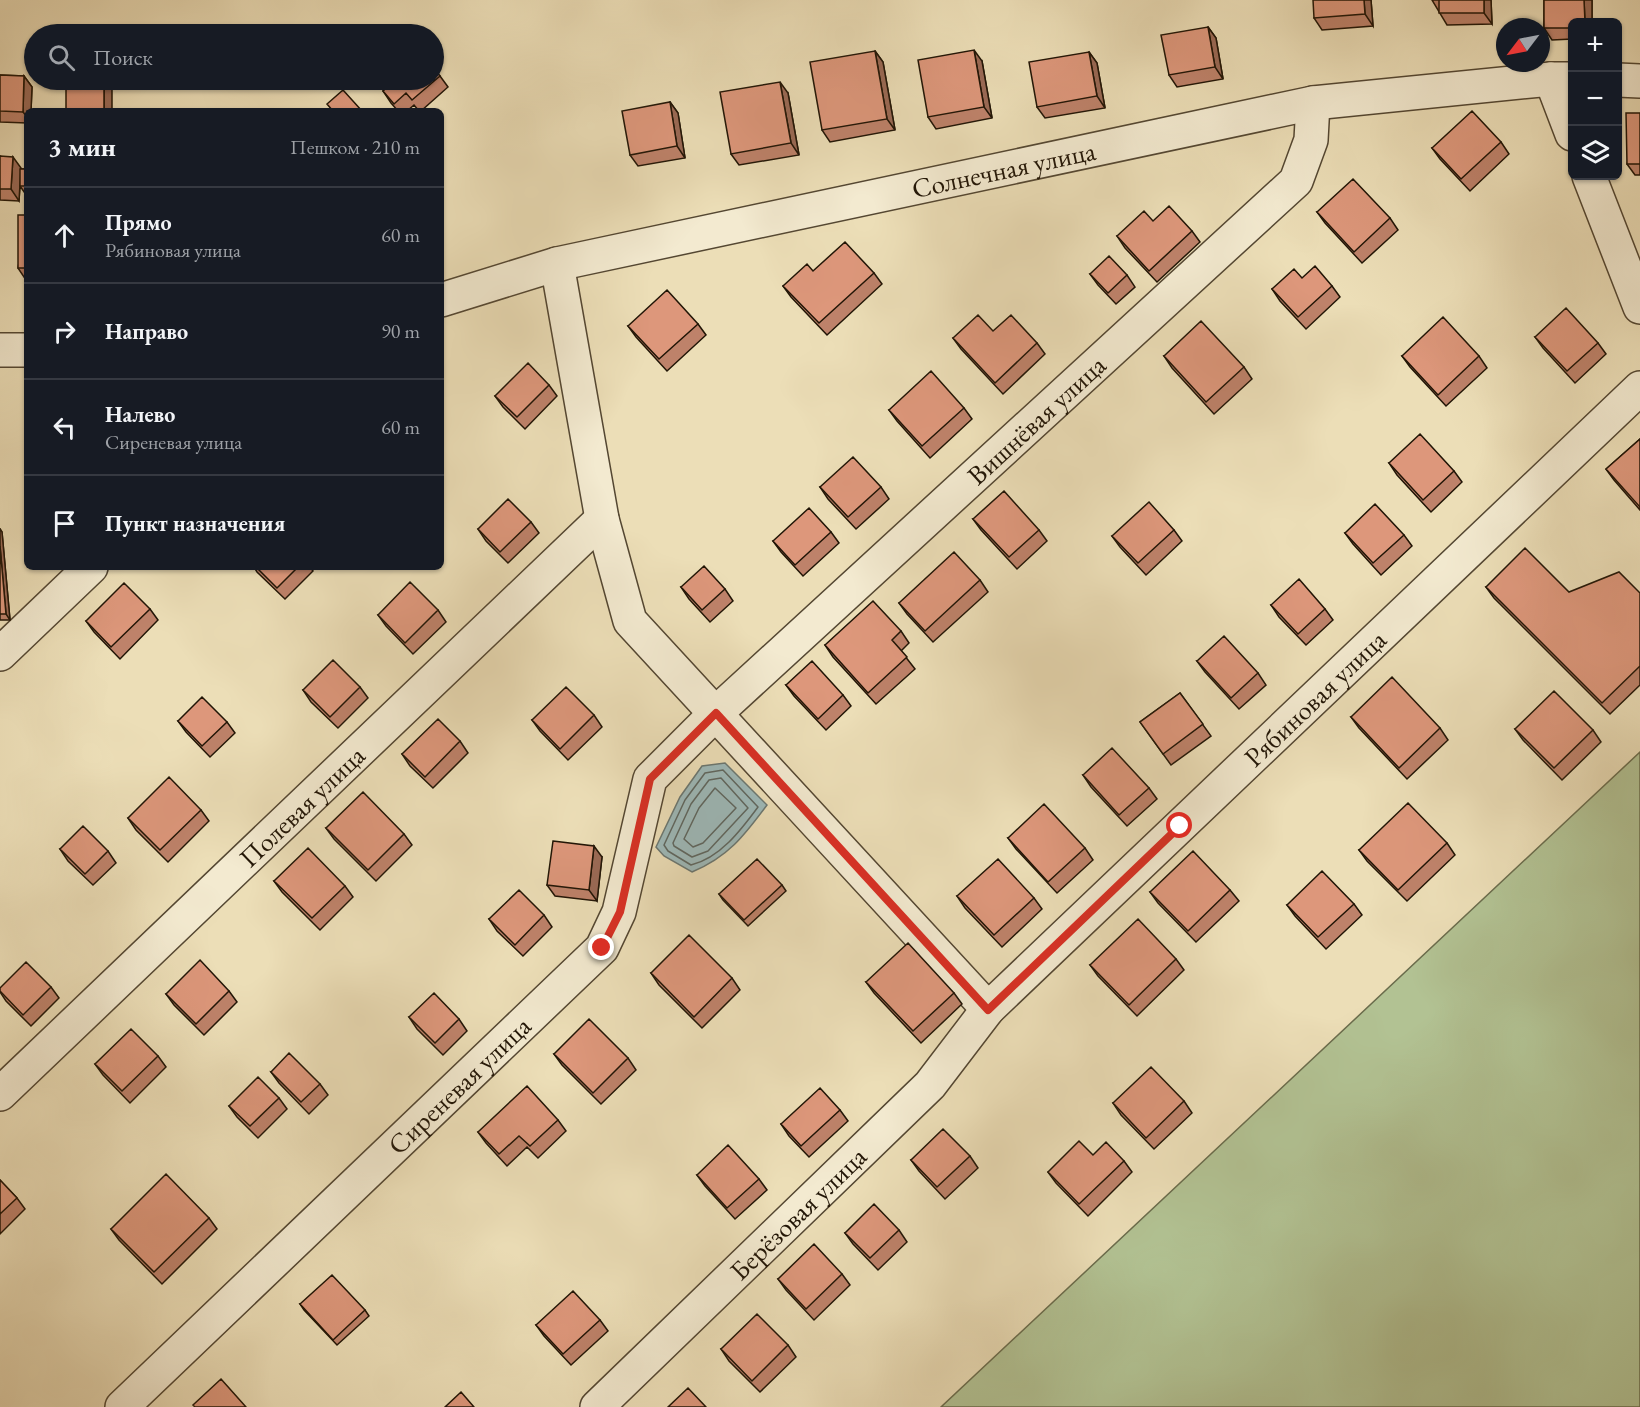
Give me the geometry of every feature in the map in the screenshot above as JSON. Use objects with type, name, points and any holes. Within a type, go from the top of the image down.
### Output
[{"type":"street","name":"Солнечная улица","points":[[444,299],[557,264],[1313,103],[1562,79]]},
{"type":"street","points":[[1562,79],[1571,126]]},
{"type":"street","points":[[1622,80],[1640,81]]},
{"type":"street","name":"Вишнёвая улица","points":[[716,713],[1296,181],[1311,140],[1313,103]]},
{"type":"street","points":[[1591,180],[1640,307]]},
{"type":"street","points":[[557,264],[602,519],[630,621],[988,1010]]},
{"type":"street","points":[[0,350],[24,350]]},
{"type":"street","name":"Рябиновая улица","points":[[988,1010],[1640,388]]},
{"type":"street","name":"Полевая улица","points":[[0,1094],[602,519]]},
{"type":"street","points":[[0,654],[88,570]]},
{"type":"street","name":"Сиреневая улица","points":[[122,1407],[602,948],[620,912],[650,779],[716,713]]},
{"type":"street","name":"Берёзовая улица","points":[[597,1407],[930,1085],[988,1010]]},
{"type":"green space","points":[[1640,752],[1640,1407],[941,1407]]},
{"type":"water","points":[[725,763],[767,805],[734,844],[716,860],[692,872],[664,856],[656,847],[680,797],[702,766]]},
{"type":"building","points":[[1313,0],[1364,0],[1365,14],[1314,18]]},
{"type":"building","points":[[1439,0],[1484,0],[1484,13],[1439,13]]},
{"type":"building","points":[[1544,0],[1584,0],[1585,18],[1568,18],[1568,28],[1550,28],[1550,18],[1544,18]]},
{"type":"building","points":[[1208,27],[1215,67],[1169,75],[1161,35]]},
{"type":"building","points":[[974,50],[984,107],[928,117],[918,60]]},
{"type":"building","points":[[875,51],[887,119],[822,130],[810,62]]},
{"type":"building","points":[[1089,52],[1097,96],[1037,107],[1029,62]]},
{"type":"building","points":[[0,75],[24,76],[23,112],[0,111]]},
{"type":"building","points":[[780,82],[791,143],[731,154],[720,92]]},
{"type":"building","points":[[66,90],[104,90],[104,108],[66,108]]},
{"type":"building","points":[[343,90],[359,108],[330,108],[327,104]]},
{"type":"building","points":[[424,90],[412,100],[406,93],[394,104],[383,91]]},
{"type":"building","points":[[670,102],[677,146],[630,155],[622,111]]},
{"type":"building","points":[[1472,111],[1501,142],[1461,179],[1432,148]]},
{"type":"building","points":[[1626,113],[1640,113],[1640,164],[1627,164]]},
{"type":"building","points":[[0,156],[13,157],[11,189],[0,189]]},
{"type":"building","points":[[20,169],[24,169],[24,186],[20,186]]},
{"type":"building","points":[[1353,179],[1390,218],[1354,252],[1317,212]]},
{"type":"building","points":[[1169,206],[1192,231],[1149,271],[1117,236],[1144,211],[1153,221]]},
{"type":"building","points":[[18,215],[24,215],[24,268],[18,268]]},
{"type":"building","points":[[845,242],[874,273],[819,323],[783,286],[807,264],[813,271]]},
{"type":"building","points":[[1109,256],[1127,275],[1108,293],[1090,274]]},
{"type":"building","points":[[1315,266],[1332,286],[1298,317],[1272,289],[1294,269],[1302,278]]},
{"type":"building","points":[[667,290],[698,324],[659,359],[628,326]]},
{"type":"building","points":[[1566,308],[1598,343],[1567,371],[1535,337]]},
{"type":"building","points":[[978,315],[993,331],[1011,315],[1037,343],[995,383],[953,338]]},
{"type":"building","points":[[1443,317],[1479,356],[1438,395],[1402,356]]},
{"type":"building","points":[[1201,321],[1244,367],[1206,402],[1164,356]]},
{"type":"building","points":[[528,363],[549,385],[517,417],[495,396]]},
{"type":"building","points":[[931,371],[964,408],[922,446],[889,410]]},
{"type":"building","points":[[1420,434],[1454,471],[1423,500],[1389,463]]},
{"type":"building","points":[[1640,439],[1640,507],[1606,469]]},
{"type":"building","points":[[853,457],[881,487],[848,517],[820,487]]},
{"type":"building","points":[[1004,491],[1039,530],[1009,557],[973,519]]},
{"type":"building","points":[[508,499],[531,522],[500,552],[478,529]]},
{"type":"building","points":[[1149,502],[1174,530],[1138,563],[1112,536]]},
{"type":"building","points":[[1375,504],[1404,535],[1373,563],[1345,533]]},
{"type":"building","points":[[809,508],[831,532],[795,565],[773,541]]},
{"type":"building","points":[[0,546],[6,614],[0,614]]},
{"type":"building","points":[[1525,548],[1569,592],[1619,572],[1640,593],[1640,666],[1602,703],[1486,587]]},
{"type":"building","points":[[954,552],[980,580],[925,631],[899,603]]},
{"type":"building","points":[[704,566],[725,589],[702,610],[681,587]]},
{"type":"building","points":[[259,570],[295,570],[277,588]]},
{"type":"building","points":[[1299,579],[1325,609],[1298,634],[1271,605]]},
{"type":"building","points":[[410,582],[438,610],[405,643],[378,615]]},
{"type":"building","points":[[124,583],[150,609],[111,647],[86,621]]},
{"type":"building","points":[[873,601],[901,631],[892,640],[907,657],[868,693],[825,645]]},
{"type":"building","points":[[1224,636],[1258,673],[1231,698],[1197,661]]},
{"type":"building","points":[[333,660],[360,687],[330,717],[303,690]]},
{"type":"building","points":[[812,661],[843,695],[818,719],[786,685]]},
{"type":"building","points":[[1392,677],[1440,728],[1399,768],[1351,717]]},
{"type":"building","points":[[566,687],[594,715],[560,749],[532,720]]},
{"type":"building","points":[[1554,691],[1593,730],[1554,768],[1515,729]]},
{"type":"building","points":[[1180,693],[1203,724],[1163,754],[1140,722]]},
{"type":"building","points":[[202,697],[227,722],[202,746],[178,721]]},
{"type":"building","points":[[438,719],[460,741],[425,777],[402,754]]},
{"type":"building","points":[[1112,748],[1149,788],[1119,815],[1083,775]]},
{"type":"building","points":[[169,777],[201,810],[160,850],[128,818]]},
{"type":"building","points":[[363,792],[404,834],[368,870],[326,828]]},
{"type":"building","points":[[1408,803],[1447,843],[1398,890],[1359,850]]},
{"type":"building","points":[[1044,804],[1085,848],[1048,882],[1008,838]]},
{"type":"building","points":[[83,826],[108,851],[85,874],[60,849]]},
{"type":"building","points":[[553,841],[594,846],[589,890],[547,885]]},
{"type":"building","points":[[308,848],[345,886],[312,918],[274,881]]},
{"type":"building","points":[[1193,851],[1230,890],[1188,931],[1150,892]]},
{"type":"building","points":[[757,859],[782,885],[744,920],[719,894]]},
{"type":"building","points":[[998,859],[1034,898],[994,935],[957,896]]},
{"type":"building","points":[[1322,871],[1354,904],[1318,937],[1287,905]]},
{"type":"building","points":[[519,890],[544,915],[515,945],[489,919]]},
{"type":"building","points":[[1138,919],[1176,959],[1129,1005],[1090,965]]},
{"type":"building","points":[[689,935],[732,978],[694,1017],[651,973]]},
{"type":"building","points":[[908,943],[954,993],[913,1031],[866,982]]},
{"type":"building","points":[[200,960],[229,991],[196,1024],[166,994]]},
{"type":"building","points":[[26,962],[51,987],[23,1015],[0,991],[0,988]]},
{"type":"building","points":[[434,993],[459,1019],[435,1043],[409,1017]]},
{"type":"building","points":[[589,1019],[628,1058],[593,1093],[554,1054]]},
{"type":"building","points":[[131,1029],[158,1056],[122,1091],[95,1064]]},
{"type":"building","points":[[289,1053],[320,1084],[301,1102],[271,1072]]},
{"type":"building","points":[[1151,1067],[1184,1101],[1146,1138],[1113,1103]]},
{"type":"building","points":[[258,1077],[279,1098],[250,1126],[229,1106]]},
{"type":"building","points":[[527,1086],[558,1120],[530,1146],[519,1136],[499,1154],[478,1132]]},
{"type":"building","points":[[820,1088],[840,1110],[801,1146],[781,1124]]},
{"type":"building","points":[[943,1129],[970,1156],[937,1187],[911,1160]]},
{"type":"building","points":[[1079,1141],[1093,1155],[1106,1142],[1124,1161],[1079,1204],[1048,1172]]},
{"type":"building","points":[[728,1145],[759,1179],[727,1208],[697,1175]]},
{"type":"building","points":[[166,1174],[209,1218],[154,1272],[111,1229]]},
{"type":"building","points":[[0,1180],[17,1198],[0,1214]]},
{"type":"building","points":[[874,1204],[899,1230],[870,1258],[845,1233]]},
{"type":"building","points":[[814,1244],[842,1274],[806,1309],[778,1279]]},
{"type":"building","points":[[332,1275],[365,1310],[333,1340],[300,1304]]},
{"type":"building","points":[[573,1291],[600,1320],[563,1354],[536,1325]]},
{"type":"building","points":[[757,1314],[788,1345],[752,1381],[721,1349]]},
{"type":"building","points":[[221,1379],[246,1407],[195,1407],[193,1405]]},
{"type":"building","points":[[688,1388],[706,1407],[668,1407]]},
{"type":"building","points":[[461,1392],[474,1407],[445,1407]]},
{"type":"route","points":[[602,948],[620,912],[650,779],[716,713],[988,1010],[1180,826]]}]
